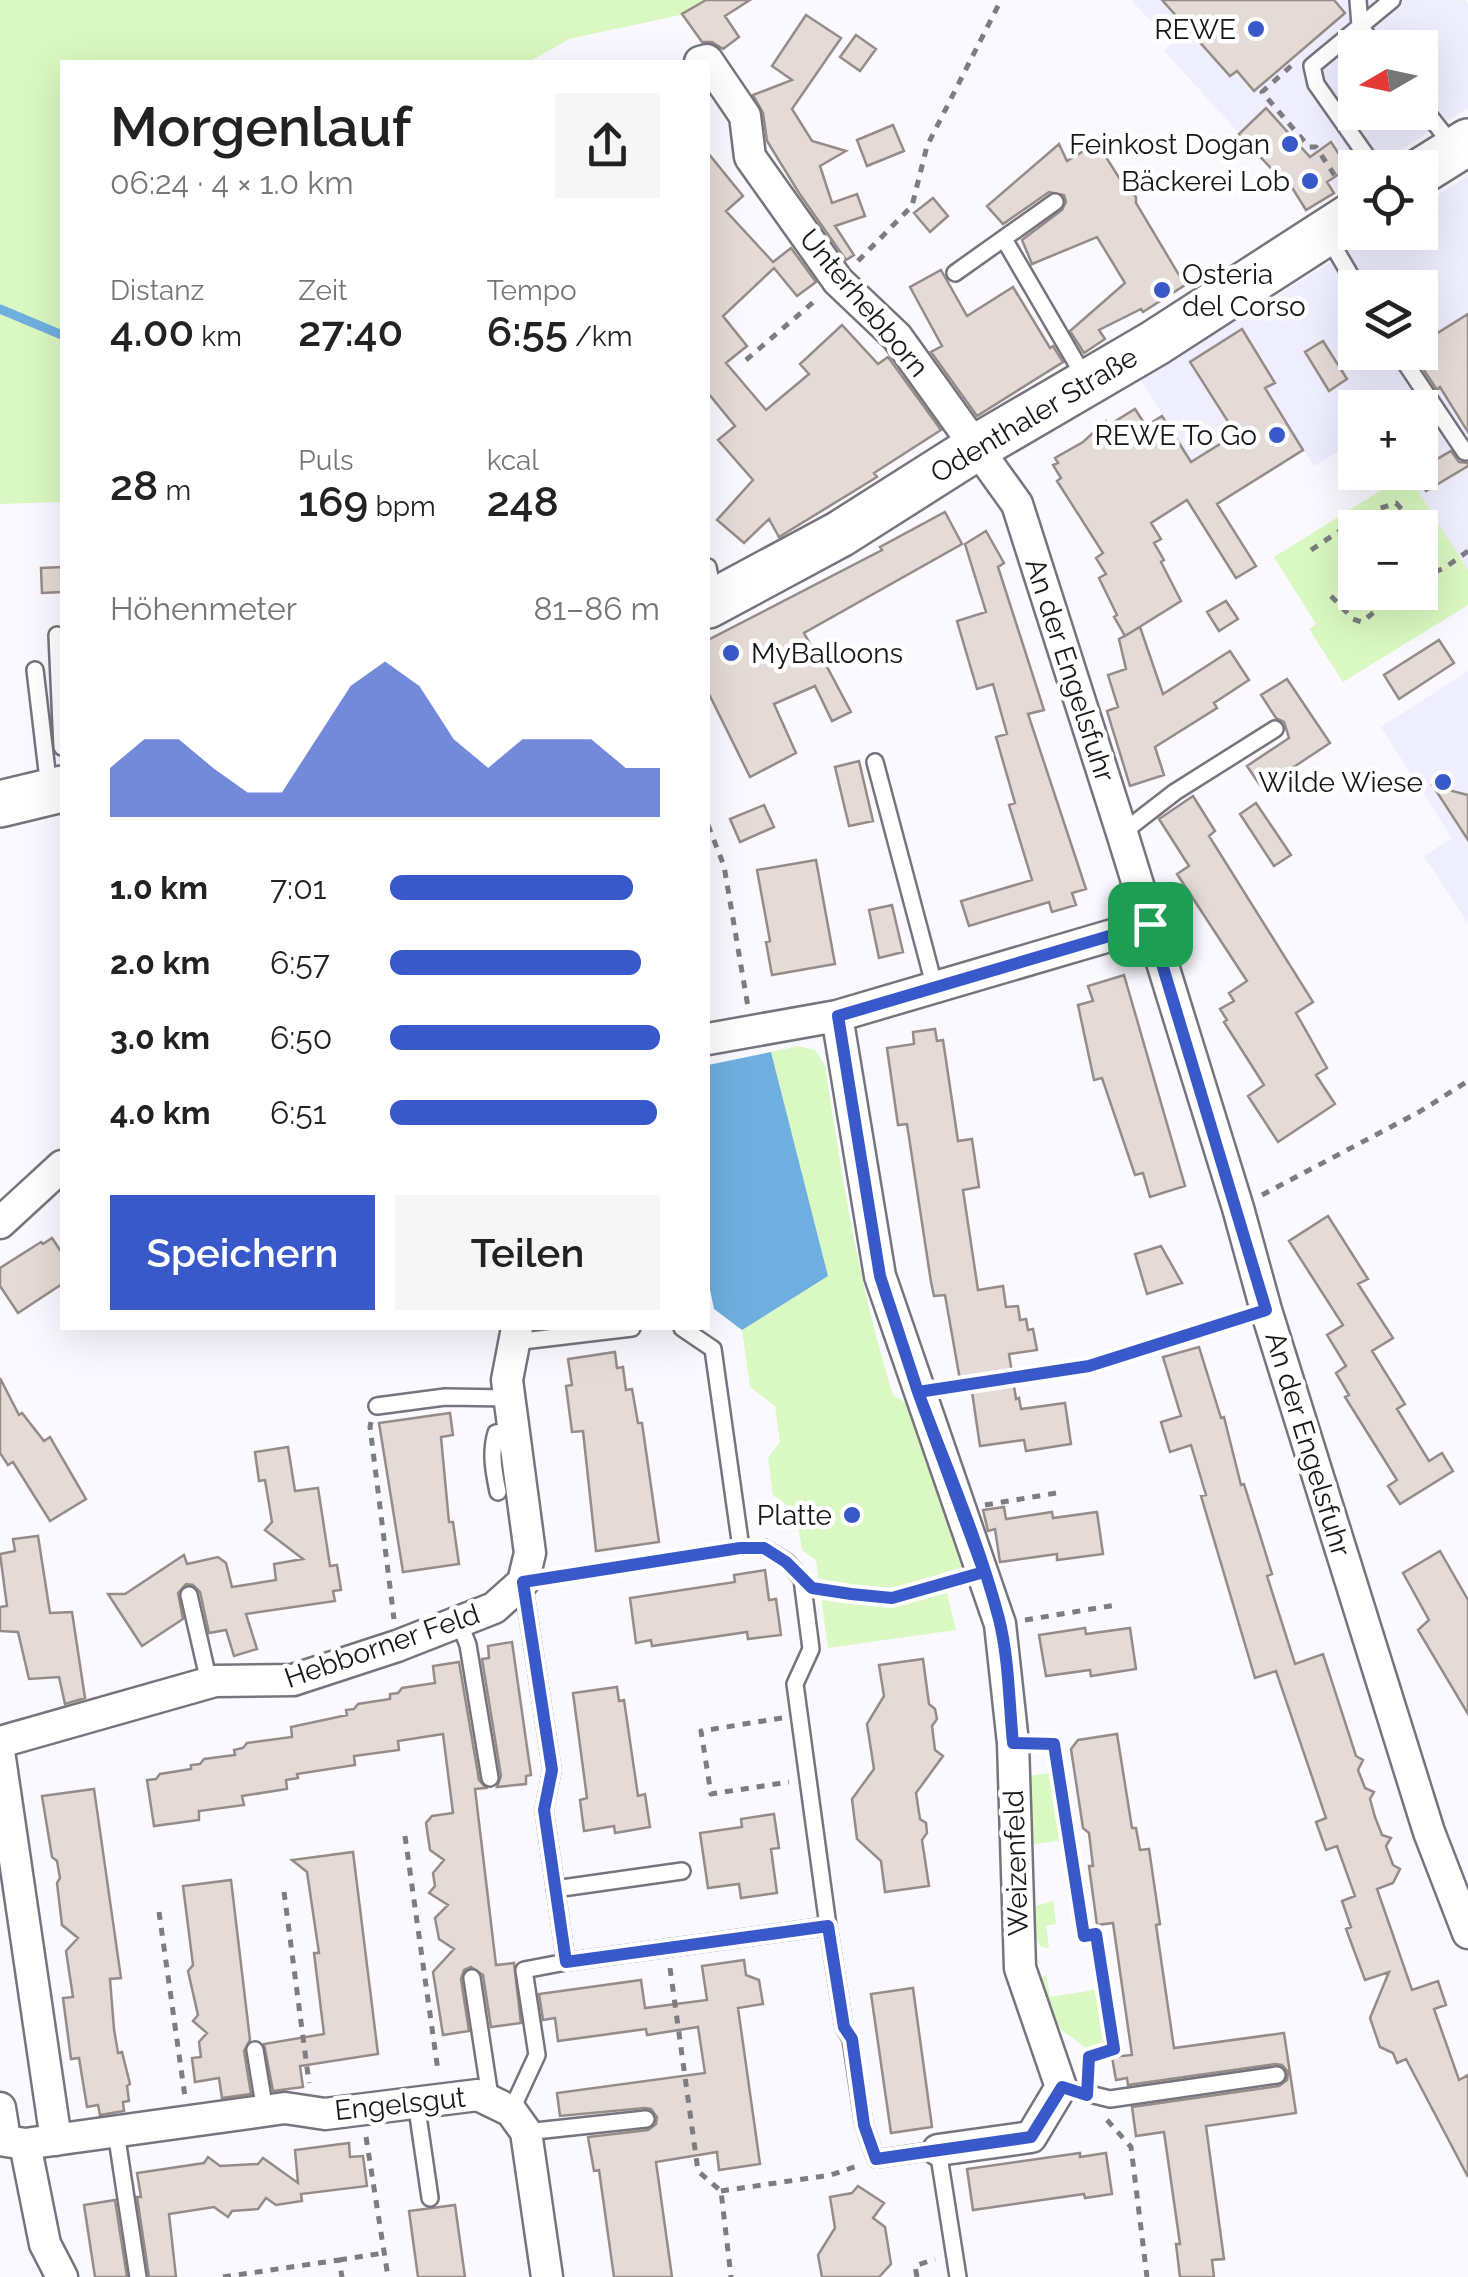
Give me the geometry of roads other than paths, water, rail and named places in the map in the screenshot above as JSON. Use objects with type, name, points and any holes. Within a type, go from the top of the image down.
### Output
[{"type":"main road","name":"Odenthaler Straße","points":[[710,590],[840,534],[977,447],[1155,343],[1338,217]]},
{"type":"main road","points":[[0,804],[56,791]]},
{"type":"street","name":"Unterhebborn","points":[[710,65],[744,116],[750,157],[838,280],[897,336],[977,447]]},
{"type":"street","name":"An der Engelsfuhr","points":[[977,447],[1017,504],[1430,1832],[1468,1933]]},
{"type":"street","points":[[710,1039],[838,1016],[1150,924]]},
{"type":"street","name":"Weizenfeld","points":[[838,1016],[880,1276],[1000,1624],[1013,1743],[1020,1968],[1074,2091]]},
{"type":"street","points":[[0,1223],[60,1168]]},
{"type":"street","points":[[516,1335],[507,1380],[530,1553],[523,1582]]},
{"type":"street","name":"Hebborner Feld","points":[[0,1742],[209,1682],[293,1680],[397,1646],[494,1608],[523,1582]]},
{"type":"street","points":[[0,1758],[22,2141],[44,2244],[62,2277]]},
{"type":"street","points":[[938,2150],[1031,2137],[1074,2091]]},
{"type":"street","name":"Engelsgut","points":[[22,2141],[265,2110],[362,2110],[478,2095],[507,2114]]},
{"type":"street","points":[[0,2108],[22,2141]]},
{"type":"street","points":[[507,2114],[548,2277]]},
{"type":"lane","points":[[1358,0],[1363,30]]},
{"type":"lane","points":[[1362,150],[1316,84],[1312,66],[1392,0]]},
{"type":"lane","points":[[1435,130],[1448,154]]},
{"type":"lane","points":[[955,273],[1055,202]]},
{"type":"lane","points":[[1004,239],[1088,381]]},
{"type":"lane","points":[[1410,370],[1465,452]]},
{"type":"lane","points":[[57,635],[60,702]]},
{"type":"lane","points":[[35,670],[56,791]]},
{"type":"lane","points":[[1122,833],[1174,792],[1276,729]]},
{"type":"lane","points":[[875,762],[935,988]]},
{"type":"lane","points":[[516,1335],[599,1330]]},
{"type":"lane","points":[[685,1330],[713,1349],[740,1548],[764,1548],[802,1578],[811,1649],[795,1684],[828,1926],[844,2027],[852,2039],[864,2125],[876,2159],[938,2150],[958,2277]]},
{"type":"lane","points":[[377,1406],[445,1397],[510,1398]]},
{"type":"lane","points":[[498,1492],[493,1442],[496,1433],[514,1429]]},
{"type":"lane","points":[[523,1582],[552,1770],[544,1810],[566,1962]]},
{"type":"lane","points":[[189,1595],[209,1682]]},
{"type":"lane","points":[[459,1622],[468,1645],[490,1778]]},
{"type":"lane","points":[[555,1889],[682,1871]]},
{"type":"lane","points":[[507,2114],[536,2054],[524,1970],[667,1946],[828,1926]]},
{"type":"lane","points":[[472,1978],[489,2090],[507,2114]]},
{"type":"lane","points":[[255,2050],[265,2110]]},
{"type":"lane","points":[[1074,2091],[1110,2100],[1277,2074]]},
{"type":"lane","points":[[429,2100],[430,2198]]},
{"type":"lane","points":[[507,2114],[646,2119]]},
{"type":"lane","points":[[116,2132],[138,2277]]},
{"type":"water","points":[[771,1052],[828,1276],[742,1330],[714,1309],[710,1290],[710,1065]]},
{"type":"waterway","points":[[0,309],[60,334]]},
{"type":"place","name":"REWE","points":[[1256,29]]},
{"type":"place","name":"Feinkost Dogan","points":[[1290,144]]},
{"type":"place","name":"Bäckerei Lob","points":[[1310,181]]},
{"type":"place","name":"Osteria del Corso","points":[[1162,290]]},
{"type":"place","name":"REWE To Go","points":[[1277,435]]},
{"type":"place","name":"MyBalloons","points":[[731,653]]},
{"type":"place","name":"Wilde Wiese","points":[[1443,782]]},
{"type":"place","name":"Platte","points":[[852,1515]]}]
